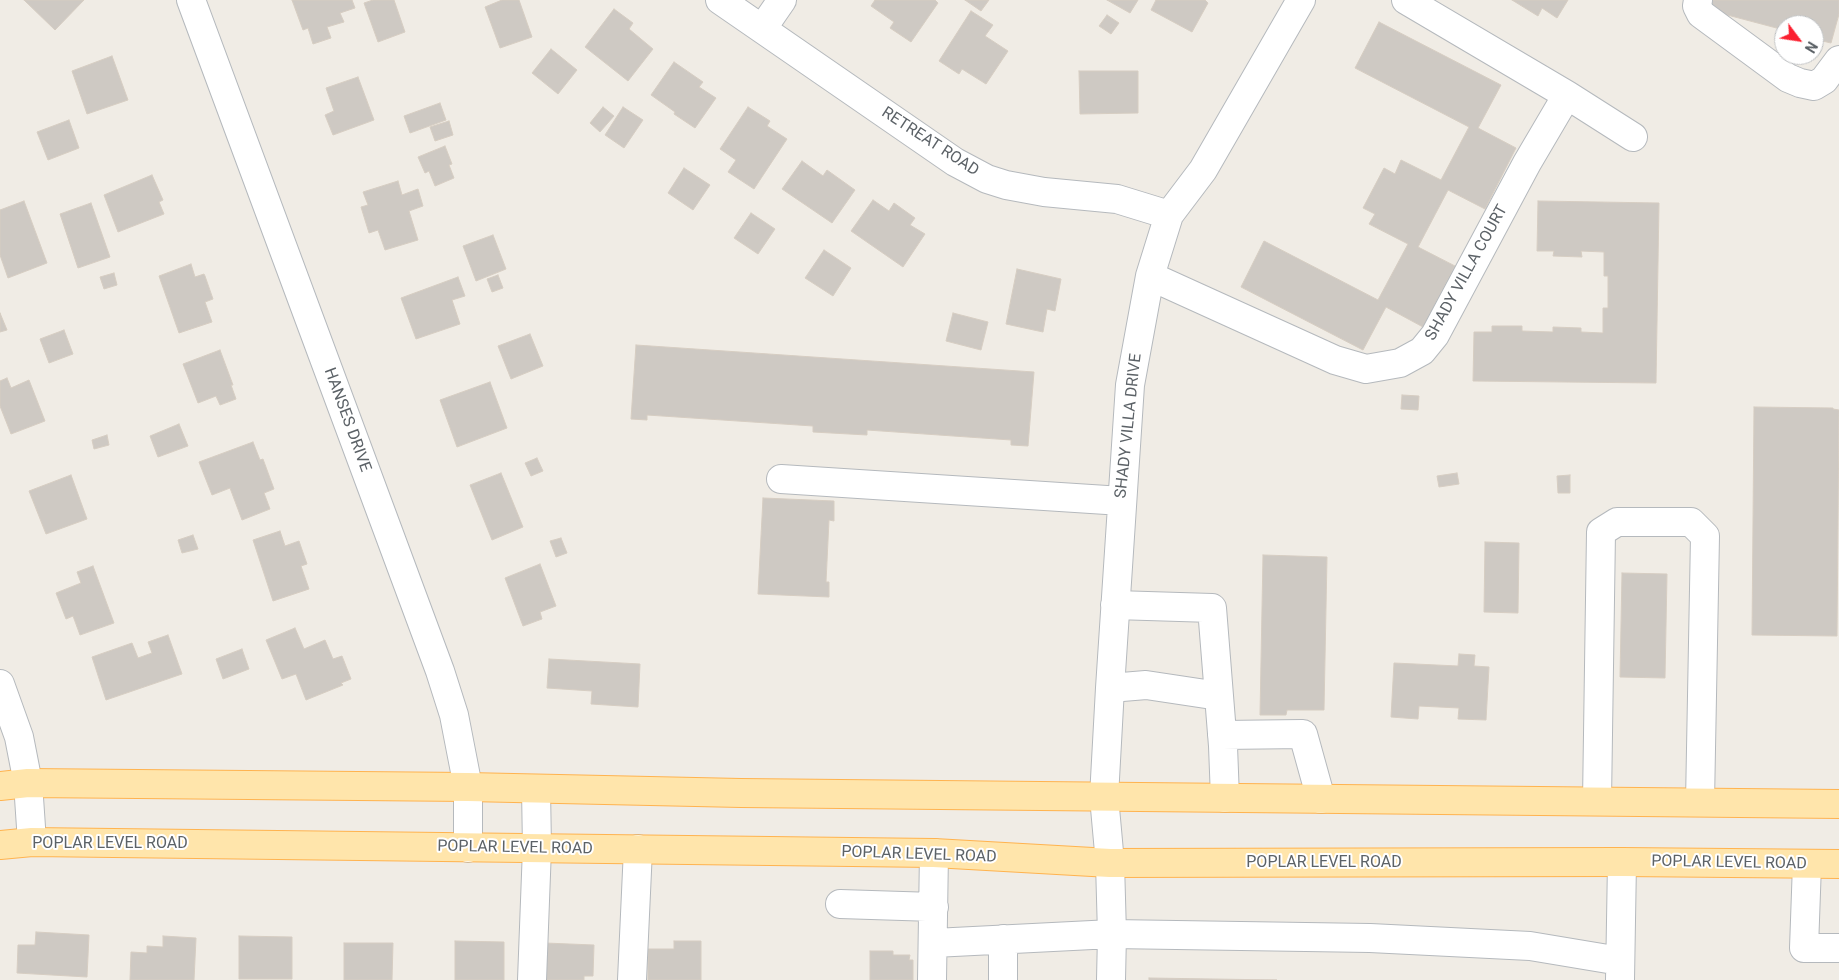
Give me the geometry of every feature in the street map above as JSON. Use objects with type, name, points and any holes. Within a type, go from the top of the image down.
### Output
[{"type":"main road","points":[[0,786],[28,783],[468,787],[741,793],[1839,804]]},
{"type":"main road","name":"POPLAR LEVEL ROAD","points":[[0,845],[32,842],[934,853],[1110,864],[1622,862],[1839,864]]},
{"type":"street","name":"HANSES DRIVE","points":[[191,0],[440,671],[454,715],[468,787],[468,848]]},
{"type":"street","name":"RETREAT ROAD","points":[[720,0],[955,162],[987,179],[1006,185],[1044,192],[1117,199],[1168,215]]},
{"type":"street","points":[[762,30],[782,0]]},
{"type":"street","name":"SHADY VILLA DRIVE","points":[[1111,980],[1110,864],[1104,797],[1110,688],[1130,385],[1150,276],[1168,215],[1203,170],[1301,0]]},
{"type":"street","points":[[1406,0],[1633,137]]},
{"type":"street","points":[[1698,0],[1697,6],[1701,14],[1788,78],[1814,86],[1824,80],[1839,60]]},
{"type":"street","name":"SHADY VILLA COURT","points":[[1150,276],[1335,360],[1366,368],[1400,363],[1422,351],[1435,335],[1527,163],[1567,96]]},
{"type":"street","points":[[781,479],[1122,501]]},
{"type":"street","points":[[1597,801],[1602,532],[1617,522],[1691,522],[1705,536],[1700,802]]},
{"type":"street","points":[[1115,605],[1212,608],[1225,798]]},
{"type":"street","points":[[0,684],[19,736],[28,783],[32,842]]},
{"type":"street","points":[[1110,688],[1146,685],[1219,696]]},
{"type":"street","points":[[1222,735],[1303,734],[1321,799]]},
{"type":"street","points":[[532,980],[537,848],[536,789]]},
{"type":"street","points":[[632,980],[638,849]]},
{"type":"street","points":[[932,980],[934,853]]},
{"type":"street","points":[[934,943],[1112,934],[1370,938],[1530,946],[1620,970],[1622,862]]},
{"type":"street","points":[[1807,864],[1804,948],[1839,948]]},
{"type":"street","points":[[840,904],[934,907]]},
{"type":"street","points":[[1002,980],[1003,939]]},
{"type":"building","points":[[24,0],[84,0],[55,30]]},
{"type":"building","points":[[292,0],[352,0],[355,8],[340,13],[344,22],[327,27],[331,38],[313,44],[308,28],[303,30]]},
{"type":"building","points":[[373,0],[394,0],[405,32],[378,42],[364,3]]},
{"type":"building","points":[[502,0],[519,0],[532,37],[500,48],[485,7]]},
{"type":"building","points":[[875,0],[935,0],[938,3],[911,42],[890,28],[894,22],[871,6]]},
{"type":"building","points":[[965,0],[989,0],[981,11]]},
{"type":"building","points":[[1107,0],[1138,0],[1130,13]]},
{"type":"building","points":[[1156,0],[1205,0],[1208,3],[1192,32],[1151,10]]},
{"type":"building","points":[[1512,0],[1568,0],[1557,18],[1542,8],[1538,16]]},
{"type":"building","points":[[1703,0],[1839,0],[1839,14],[1831,43],[1824,41],[1824,15],[1774,15],[1774,27],[1701,8]]},
{"type":"building","points":[[614,9],[633,23],[629,29],[653,49],[628,81],[585,47]]},
{"type":"building","points":[[971,11],[993,25],[985,36],[1008,51],[986,84],[962,69],[959,74],[939,61]]},
{"type":"building","points":[[1107,15],[1119,23],[1111,34],[1099,26]]},
{"type":"building","points":[[1379,22],[1501,85],[1478,128],[1516,148],[1485,209],[1448,190],[1418,247],[1455,266],[1423,327],[1386,307],[1363,350],[1241,287],[1264,241],[1378,300],[1408,244],[1369,224],[1375,214],[1363,208],[1384,168],[1395,174],[1401,160],[1441,180],[1469,127],[1355,68]]},
{"type":"building","points":[[551,49],[577,70],[558,94],[532,73]]},
{"type":"building","points":[[112,56],[128,100],[87,114],[72,71]]},
{"type":"building","points":[[674,62],[703,82],[699,87],[716,98],[695,128],[651,95]]},
{"type":"building","points":[[1079,71],[1138,71],[1138,113],[1080,114]]},
{"type":"building","points":[[358,77],[374,120],[333,135],[325,115],[334,111],[326,88]]},
{"type":"building","points":[[440,103],[446,120],[410,133],[404,116]]},
{"type":"building","points":[[603,107],[614,116],[600,132],[590,123]]},
{"type":"building","points":[[623,107],[643,120],[624,148],[605,135]]},
{"type":"building","points":[[748,107],[770,121],[767,126],[787,139],[754,189],[728,172],[736,160],[720,149]]},
{"type":"building","points":[[69,120],[79,148],[48,160],[37,132]]},
{"type":"building","points":[[449,121],[453,135],[435,141],[430,127]]},
{"type":"building","points":[[445,146],[452,164],[449,165],[454,178],[435,186],[429,171],[425,173],[418,157]]},
{"type":"building","points":[[802,161],[823,176],[827,170],[855,190],[832,223],[782,189]]},
{"type":"building","points":[[684,168],[710,185],[693,210],[668,193]]},
{"type":"building","points":[[152,175],[163,200],[159,202],[164,214],[118,232],[104,195]]},
{"type":"building","points":[[398,181],[402,195],[418,189],[423,206],[409,211],[418,240],[385,250],[378,230],[369,233],[361,207],[368,205],[363,192]]},
{"type":"building","points":[[873,200],[889,211],[894,203],[915,218],[910,225],[925,234],[903,267],[851,231]]},
{"type":"building","points":[[24,201],[47,263],[8,278],[0,255],[0,210]]},
{"type":"building","points":[[1538,201],[1659,203],[1656,383],[1473,381],[1474,332],[1492,332],[1492,326],[1522,326],[1522,331],[1553,332],[1553,327],[1581,328],[1581,332],[1603,333],[1603,308],[1608,308],[1608,276],[1604,276],[1604,252],[1581,251],[1582,257],[1553,256],[1554,251],[1537,251]]},
{"type":"building","points":[[91,203],[110,257],[78,268],[60,214]]},
{"type":"building","points":[[751,213],[775,229],[758,254],[734,238]]},
{"type":"building","points":[[493,235],[506,269],[476,281],[463,246]]},
{"type":"building","points":[[824,250],[851,268],[833,296],[805,278]]},
{"type":"building","points":[[191,264],[195,277],[204,274],[205,276],[213,299],[205,302],[212,322],[179,333],[159,276]]},
{"type":"building","points":[[1017,269],[1061,279],[1055,311],[1047,309],[1043,332],[1006,324]]},
{"type":"building","points":[[114,273],[117,285],[104,289],[100,277]]},
{"type":"building","points":[[498,275],[503,288],[492,292],[487,279]]},
{"type":"building","points":[[458,277],[465,296],[452,300],[460,324],[416,339],[401,298]]},
{"type":"building","points":[[0,313],[7,330],[0,332]]},
{"type":"building","points":[[953,313],[988,322],[981,350],[946,341]]},
{"type":"building","points":[[64,330],[73,354],[49,363],[40,339]]},
{"type":"building","points":[[530,334],[543,366],[511,379],[498,346]]},
{"type":"building","points":[[636,345],[1034,372],[1028,446],[1011,445],[1011,440],[867,430],[867,435],[813,432],[813,426],[647,415],[647,420],[631,419]]},
{"type":"building","points":[[220,350],[236,399],[220,405],[216,396],[198,403],[183,364]]},
{"type":"building","points":[[7,378],[11,388],[29,380],[45,421],[11,434],[0,406],[0,381]]},
{"type":"building","points":[[490,382],[507,428],[457,447],[440,400]]},
{"type":"building","points":[[1402,395],[1419,396],[1418,410],[1401,409]]},
{"type":"building","points":[[1754,407],[1833,408],[1839,410],[1837,636],[1752,635]]},
{"type":"building","points":[[179,424],[188,446],[158,457],[150,436]]},
{"type":"building","points":[[107,435],[109,445],[94,449],[92,440]]},
{"type":"building","points":[[253,442],[260,460],[263,459],[274,489],[264,493],[270,509],[242,520],[230,488],[212,495],[199,462]]},
{"type":"building","points":[[537,458],[543,471],[531,476],[525,463]]},
{"type":"building","points":[[501,473],[523,527],[492,540],[470,485]]},
{"type":"building","points":[[1457,473],[1459,484],[1439,487],[1437,476]]},
{"type":"building","points":[[71,475],[87,519],[46,534],[29,491]]},
{"type":"building","points":[[1570,475],[1570,493],[1558,493],[1557,476]]},
{"type":"building","points":[[763,498],[834,501],[834,521],[829,520],[826,582],[829,582],[829,597],[758,594]]},
{"type":"building","points":[[280,531],[285,546],[299,541],[307,564],[301,566],[309,589],[273,601],[253,540]]},
{"type":"building","points":[[193,535],[198,549],[182,553],[178,540]]},
{"type":"building","points":[[561,538],[567,553],[556,557],[550,541]]},
{"type":"building","points":[[1485,542],[1519,543],[1518,613],[1484,612]]},
{"type":"building","points":[[1263,555],[1327,557],[1324,710],[1287,710],[1286,715],[1260,715]]},
{"type":"building","points":[[540,564],[556,606],[540,612],[542,619],[523,626],[505,578]]},
{"type":"building","points":[[93,566],[114,623],[80,635],[73,616],[66,619],[56,593],[81,583],[77,572]]},
{"type":"building","points":[[1622,573],[1667,574],[1665,678],[1620,677]]},
{"type":"building","points":[[295,628],[304,649],[325,640],[333,659],[342,656],[351,679],[341,683],[343,685],[306,700],[296,674],[282,679],[266,640]]},
{"type":"building","points":[[168,635],[182,674],[106,700],[92,657],[132,643],[138,658],[152,653],[148,642]]},
{"type":"building","points":[[242,649],[249,669],[223,679],[216,659]]},
{"type":"building","points":[[1459,654],[1475,655],[1474,666],[1489,667],[1486,720],[1458,719],[1459,708],[1419,706],[1418,719],[1391,717],[1394,663],[1458,666]]},
{"type":"building","points":[[549,659],[640,664],[638,707],[591,704],[592,691],[547,688]]},
{"type":"building","points":[[36,932],[89,935],[87,977],[17,973],[18,945],[35,945]]},
{"type":"building","points":[[163,936],[196,938],[194,980],[130,980],[131,952],[147,953],[147,946],[163,947]]},
{"type":"building","points":[[239,936],[292,937],[292,979],[239,979]]},
{"type":"building","points":[[455,941],[504,942],[504,980],[455,980]]},
{"type":"building","points":[[674,941],[701,941],[701,980],[648,980],[648,949],[674,949]]},
{"type":"building","points":[[344,943],[393,943],[392,980],[344,980]]},
{"type":"building","points":[[545,943],[594,945],[593,976],[584,976],[584,980],[544,980]]},
{"type":"building","points":[[870,951],[893,951],[893,955],[910,955],[909,960],[913,960],[913,980],[870,980]]},
{"type":"building","points":[[1149,978],[1277,980],[1149,980]]}]
